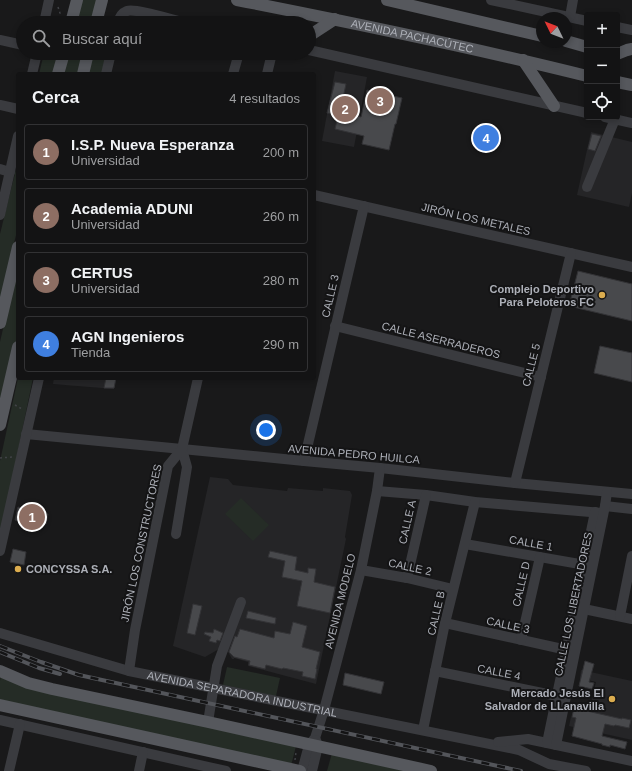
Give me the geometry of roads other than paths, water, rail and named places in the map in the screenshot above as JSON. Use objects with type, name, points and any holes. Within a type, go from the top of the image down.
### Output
[{"type":"main road","points":[[73,16],[77,0]]},
{"type":"main road","points":[[98,16],[102,0]]},
{"type":"main road","name":"AVENIDA PACHACÚTEC","points":[[237,0],[335,19],[522,60],[584,75]]},
{"type":"main road","points":[[387,0],[536,35]]},
{"type":"main road","points":[[316,31],[335,19]]},
{"type":"main road","points":[[572,43],[584,46]]},
{"type":"main road","points":[[620,53],[632,49]]},
{"type":"main road","points":[[620,55],[632,58]]},
{"type":"main road","points":[[59,72],[62,60]]},
{"type":"main road","points":[[83,72],[86,60]]},
{"type":"main road","points":[[522,60],[554,106]]},
{"type":"main road","points":[[620,82],[632,84]]},
{"type":"main road","points":[[0,324],[16,256]]},
{"type":"main road","points":[[0,425],[16,356]]},
{"type":"main road","points":[[0,671],[28,683],[310,743],[431,771]]},
{"type":"main road","points":[[0,705],[298,770]]},
{"type":"street","points":[[46,16],[49,0]]},
{"type":"street","points":[[571,12],[573,0]]},
{"type":"street","points":[[497,1],[547,12]]},
{"type":"street","points":[[120,16],[127,11],[138,11],[158,16]]},
{"type":"street","points":[[572,17],[584,20]]},
{"type":"street","points":[[620,28],[632,30]]},
{"type":"street","points":[[0,40],[16,43]]},
{"type":"street","points":[[316,52],[584,112]]},
{"type":"street","points":[[32,72],[35,60]]},
{"type":"street","points":[[106,72],[109,60]]},
{"type":"street","points":[[234,72],[238,60]]},
{"type":"street","points":[[267,72],[270,60]]},
{"type":"street","points":[[0,105],[16,109]]},
{"type":"street","points":[[588,187],[609,120]]},
{"type":"street","points":[[619,120],[632,123]]},
{"type":"street","points":[[0,214],[5,171],[16,141]]},
{"type":"street","name":"JIRÓN LOS METALES","points":[[316,195],[632,267]]},
{"type":"street","name":"CALLE 3","points":[[304,462],[364,206]]},
{"type":"street","name":"CALLE 5","points":[[515,483],[571,253]]},
{"type":"street","name":"CALLE ASERRADEROS","points":[[336,326],[541,377]]},
{"type":"street","points":[[0,551],[39,380]]},
{"type":"street","name":"JIRÓN LOS CONSTRUCTORES","points":[[130,671],[135,630],[168,466],[182,448],[198,380]]},
{"type":"street","name":"AVENIDA PEDRO HUILCA","points":[[26,434],[182,448],[304,462],[380,468],[607,492],[632,493]]},
{"type":"street","points":[[176,534],[187,468],[182,448]]},
{"type":"street","name":"AVENIDA MODELO","points":[[298,770],[324,710],[361,570],[377,491],[380,468]]},
{"type":"street","points":[[377,491],[426,495],[475,502],[601,511],[632,509]]},
{"type":"street","name":"CALLE LOS LIBERTADORES","points":[[552,744],[558,696],[567,650],[607,492]]},
{"type":"street","name":"CALLE A","points":[[407,578],[426,495]]},
{"type":"street","name":"CALLE B","points":[[423,730],[445,624],[475,502]]},
{"type":"street","name":"CALLE 1","points":[[465,544],[588,566]]},
{"type":"street","points":[[620,616],[632,556]]},
{"type":"street","name":"CALLE D","points":[[521,640],[540,557]]},
{"type":"street","name":"CALLE LOS LIBERTADORES","points":[[552,744],[584,609],[588,566]]},
{"type":"street","name":"CALLE 2","points":[[361,570],[407,578],[453,589]]},
{"type":"street","points":[[208,722],[218,666],[241,602]]},
{"type":"street","points":[[584,609],[632,619]]},
{"type":"street","name":"CALLE 3","points":[[445,624],[567,650]]},
{"type":"street","name":"AVENIDA SEPARADORA INDUSTRIAL","points":[[0,633],[130,671],[488,743],[519,750],[548,764],[586,771]]},
{"type":"street","name":"CALLE 4","points":[[435,672],[558,696]]},
{"type":"street","points":[[0,720],[226,771]]},
{"type":"street","points":[[9,771],[20,724]]},
{"type":"street","name":"AVENIDA SEPARADORA INDUSTRIAL","points":[[488,743],[528,739],[632,762]]},
{"type":"street","name":"AVENIDA MODELO","points":[[310,743],[312,771]]},
{"type":"street","points":[[139,771],[143,752]]},
{"type":"railway","points":[[0,646],[79,675],[521,771]]},
{"type":"railway","points":[[0,652],[39,668],[60,674]]},
{"type":"place","name":"CERTUS","points":[[380,101]]},
{"type":"place","name":"Academia ADUNI","points":[[345,109]]},
{"type":"place","name":"AGN Ingenieros","points":[[486,138]]},
{"type":"place","name":"Complejo Deportivo Para Peloteros FC","points":[[602,295]]},
{"type":"place","name":"I.S.P. Nueva Esperanza","points":[[32,517]]},
{"type":"place","name":"CONCYSSA S.A.","points":[[18,569]]},
{"type":"place","name":"Mercado Jesús El Salvador de LLanavilla","points":[[612,699]]}]
